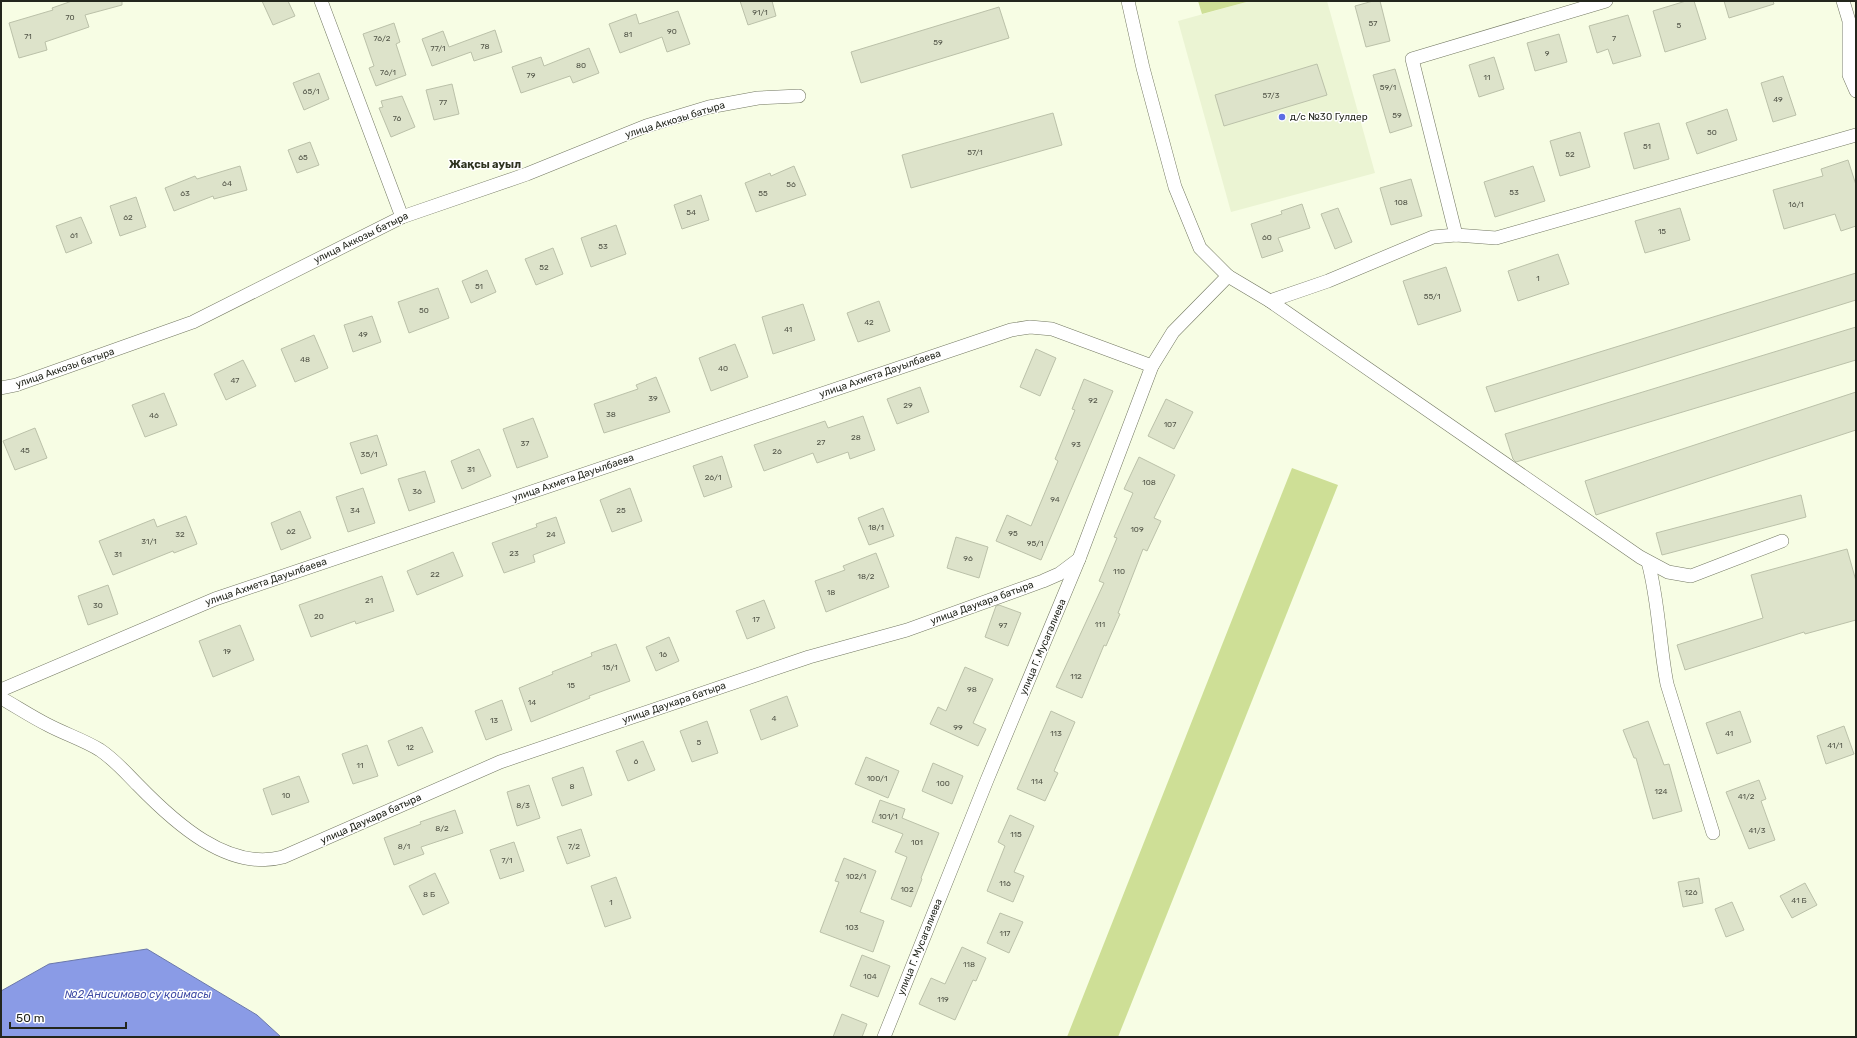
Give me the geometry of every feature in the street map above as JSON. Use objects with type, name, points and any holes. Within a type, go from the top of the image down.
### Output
[{"type":"street","points":[[321,1],[402,217]]},
{"type":"street","points":[[1128,1],[1143,68],[1175,187],[1200,248],[1228,276],[1270,302],[1648,562],[1668,572],[1691,576],[1782,541]]},
{"type":"street","points":[[1456,235],[1412,59],[1606,1]]},
{"type":"street","points":[[1843,1],[1853,20],[1849,75],[1856,91]]},
{"type":"street","name":"улица Аккозы батыра","points":[[1,388],[16,385],[193,322],[402,217],[528,174],[646,126],[709,107],[758,98],[799,96]]},
{"type":"street","points":[[1270,302],[1328,281],[1433,237],[1456,235],[1496,238],[1856,135]]},
{"type":"street","name":"улица Г. Мусагалиева","points":[[884,1037],[987,780],[1079,559],[1152,366],[1173,332],[1228,276]]},
{"type":"street","name":"улица Ахмета Дауылбаева","points":[[1,690],[215,599],[1011,330],[1030,327],[1052,329],[1152,366]]},
{"type":"street","name":"улица Даукара батыра","points":[[1,698],[48,725],[100,750],[115,762],[164,809],[192,833],[207,843],[230,854],[244,858],[273,860],[283,857],[500,762],[809,657],[907,630],[1043,581],[1059,574],[1079,559]]},
{"type":"street","points":[[1648,562],[1655,588],[1662,659],[1667,684],[1713,833]]},
{"type":"shaded area","name":"д/с №30 Гулдер","points":[[1250,1],[1327,1],[1375,173],[1231,212],[1178,21]]},
{"type":"green space","points":[[1198,1],[1250,1],[1202,14]]},
{"type":"green space","points":[[1292,468],[1338,485],[1118,1037],[1067,1037]]},
{"type":"water","name":"№2 Анисимово су қоймасы","points":[[147,949],[257,1015],[281,1037],[1,1037],[1,991],[49,964]]},
{"type":"building","points":[[72,1],[122,1],[122,5],[85,15],[89,27],[45,42],[47,50],[19,58],[9,23],[53,10],[52,8]]},
{"type":"building","points":[[262,1],[288,1],[295,16],[273,25]]},
{"type":"building","points":[[740,1],[772,1],[776,16],[748,25]]},
{"type":"building","points":[[1373,1],[1380,1],[1390,41],[1366,47],[1355,6]]},
{"type":"building","points":[[1686,1],[1694,1],[1706,39],[1665,52],[1653,11]]},
{"type":"building","points":[[1724,1],[1773,1],[1774,4],[1729,18]]},
{"type":"building","points":[[999,7],[1009,38],[861,83],[851,52]]},
{"type":"building","points":[[678,11],[690,44],[667,52],[662,37],[620,53],[609,24],[636,14],[639,24]]},
{"type":"building","points":[[1628,15],[1641,56],[1613,64],[1608,49],[1597,53],[1589,26]]},
{"type":"building","points":[[394,23],[400,42],[396,44],[406,75],[376,86],[369,68],[374,66],[363,34]]},
{"type":"building","points":[[495,30],[502,52],[474,61],[471,52],[432,66],[422,39],[443,31],[449,47]]},
{"type":"building","points":[[1559,34],[1567,62],[1535,71],[1527,43]]},
{"type":"building","points":[[589,48],[599,73],[573,83],[570,76],[521,93],[512,67],[541,57],[544,66]]},
{"type":"building","points":[[1494,57],[1504,89],[1479,97],[1469,65]]},
{"type":"building","points":[[1317,64],[1327,95],[1224,126],[1215,95]]},
{"type":"building","points":[[1395,69],[1412,126],[1390,133],[1373,75]]},
{"type":"building","points":[[319,73],[329,99],[304,110],[293,83]]},
{"type":"building","points":[[1783,76],[1796,115],[1773,122],[1761,83]]},
{"type":"building","points":[[452,84],[459,114],[434,120],[426,90]]},
{"type":"building","points":[[402,96],[415,127],[391,137],[379,108],[383,107],[381,101]]},
{"type":"building","points":[[1727,109],[1737,140],[1697,154],[1686,123]]},
{"type":"building","points":[[1053,113],[1062,145],[911,188],[902,155]]},
{"type":"building","points":[[1659,123],[1669,159],[1634,169],[1624,133]]},
{"type":"building","points":[[1580,132],[1590,167],[1560,176],[1550,141]]},
{"type":"building","points":[[310,142],[319,165],[297,173],[288,150]]},
{"type":"building","points":[[1848,160],[1856,185],[1856,226],[1841,231],[1835,214],[1784,229],[1773,190],[1823,176],[1821,169]]},
{"type":"building","points":[[240,166],[247,190],[214,199],[213,196],[174,211],[165,188],[195,176],[197,179]]},
{"type":"building","points":[[794,166],[806,195],[756,212],[745,183],[770,173],[771,176]]},
{"type":"building","points":[[1533,166],[1545,201],[1495,217],[1484,182]]},
{"type":"building","points":[[1411,179],[1422,216],[1391,225],[1380,188]]},
{"type":"building","points":[[701,195],[709,220],[682,229],[674,205]]},
{"type":"building","points":[[136,197],[146,227],[120,236],[110,206]]},
{"type":"building","points":[[1302,204],[1310,228],[1278,238],[1283,251],[1262,258],[1251,224],[1282,214],[1281,211]]},
{"type":"building","points":[[1338,208],[1352,242],[1335,249],[1321,214]]},
{"type":"building","points":[[1680,208],[1690,240],[1645,253],[1635,221]]},
{"type":"building","points":[[81,217],[92,243],[66,253],[56,226]]},
{"type":"building","points":[[616,225],[626,254],[591,267],[581,238]]},
{"type":"building","points":[[553,248],[563,274],[536,285],[525,259]]},
{"type":"building","points":[[1558,254],[1569,284],[1518,301],[1508,271]]},
{"type":"building","points":[[1446,267],[1461,311],[1418,325],[1403,281]]},
{"type":"building","points":[[487,270],[496,292],[471,303],[462,281]]},
{"type":"building","points":[[1856,273],[1856,300],[1495,412],[1486,387]]},
{"type":"building","points":[[438,288],[449,318],[409,333],[398,302]]},
{"type":"building","points":[[879,301],[890,331],[858,342],[847,313]]},
{"type":"building","points":[[803,304],[815,340],[773,354],[762,317]]},
{"type":"building","points":[[372,316],[381,342],[353,352],[344,325]]},
{"type":"building","points":[[1856,327],[1856,360],[1516,462],[1513,459],[1505,434]]},
{"type":"building","points":[[314,335],[328,368],[295,382],[281,349]]},
{"type":"building","points":[[735,344],[748,377],[711,391],[699,358]]},
{"type":"building","points":[[1036,349],[1056,358],[1040,396],[1020,387]]},
{"type":"building","points":[[243,360],[256,386],[226,400],[214,374]]},
{"type":"building","points":[[656,377],[670,412],[604,433],[594,404],[638,389],[636,385]]},
{"type":"building","points":[[1084,379],[1113,391],[1041,560],[996,541],[1007,515],[1031,526],[1058,461],[1055,459],[1075,410],[1072,409]]},
{"type":"building","points":[[920,387],[929,412],[897,424],[887,399]]},
{"type":"building","points":[[1856,392],[1856,430],[1596,515],[1585,481]]},
{"type":"building","points":[[164,393],[177,425],[145,437],[132,405]]},
{"type":"building","points":[[1166,399],[1193,412],[1174,449],[1148,436]]},
{"type":"building","points":[[863,416],[875,450],[850,459],[848,452],[817,463],[813,453],[764,471],[754,445],[825,421],[828,428]]},
{"type":"building","points":[[533,418],[548,457],[517,468],[503,429]]},
{"type":"building","points":[[35,428],[47,458],[15,470],[3,441]]},
{"type":"building","points":[[377,435],[387,465],[361,474],[350,443]]},
{"type":"building","points":[[479,449],[491,476],[462,489],[451,461]]},
{"type":"building","points":[[722,456],[732,487],[704,497],[693,466]]},
{"type":"building","points":[[1139,457],[1175,475],[1154,518],[1161,521],[1147,551],[1143,549],[1118,613],[1120,614],[1106,646],[1104,645],[1082,698],[1056,687],[1104,583],[1099,581],[1117,538],[1114,537],[1133,493],[1124,489]]},
{"type":"building","points":[[425,471],[435,502],[409,511],[398,479]]},
{"type":"building","points":[[363,488],[375,523],[348,532],[336,497]]},
{"type":"building","points":[[630,488],[642,521],[612,532],[600,500]]},
{"type":"building","points":[[1801,495],[1806,517],[1662,555],[1656,533]]},
{"type":"building","points":[[883,508],[894,536],[869,545],[858,518]]},
{"type":"building","points":[[300,511],[311,538],[281,550],[271,523]]},
{"type":"building","points":[[186,516],[197,544],[174,553],[173,551],[113,575],[99,541],[154,519],[157,527]]},
{"type":"building","points":[[556,517],[565,543],[533,555],[535,562],[504,573],[492,543],[537,527],[536,524]]},
{"type":"building","points":[[956,537],[988,547],[979,578],[947,568]]},
{"type":"building","points":[[1847,549],[1856,581],[1856,620],[1805,634],[1804,632],[1685,670],[1677,645],[1763,618],[1751,575]]},
{"type":"building","points":[[453,552],[463,576],[417,595],[407,571]]},
{"type":"building","points":[[876,553],[889,587],[826,612],[815,581],[845,570],[843,566]]},
{"type":"building","points":[[382,576],[394,611],[356,624],[355,621],[311,637],[299,605]]},
{"type":"building","points":[[108,585],[118,614],[88,625],[78,596]]},
{"type":"building","points":[[764,600],[775,628],[747,639],[736,611]]},
{"type":"building","points":[[999,605],[1021,613],[1008,646],[985,637],[996,606]]},
{"type":"building","points":[[240,625],[254,660],[213,677],[199,641]]},
{"type":"building","points":[[669,637],[679,661],[656,671],[646,647]]},
{"type":"building","points":[[616,644],[630,681],[589,696],[590,698],[531,722],[519,688],[553,674],[552,672],[592,656],[591,653]]},
{"type":"building","points":[[965,667],[993,679],[973,723],[986,729],[978,746],[930,724],[938,707],[946,711]]},
{"type":"building","points":[[787,696],[798,726],[761,740],[750,710]]},
{"type":"building","points":[[502,700],[512,730],[486,740],[475,711]]},
{"type":"building","points":[[1051,711],[1075,722],[1054,771],[1058,773],[1045,801],[1017,789]]},
{"type":"building","points":[[1740,711],[1751,742],[1717,754],[1706,723]]},
{"type":"building","points":[[707,721],[718,753],[692,762],[680,731]]},
{"type":"building","points":[[1648,721],[1664,765],[1669,764],[1682,811],[1653,819],[1636,758],[1634,758],[1623,730]]},
{"type":"building","points":[[1844,726],[1854,754],[1826,764],[1817,736]]},
{"type":"building","points":[[422,727],[433,752],[398,766],[388,741]]},
{"type":"building","points":[[643,741],[655,770],[628,781],[616,751]]},
{"type":"building","points":[[367,745],[378,776],[353,784],[342,754]]},
{"type":"building","points":[[866,757],[899,771],[888,798],[855,784]]},
{"type":"building","points":[[933,763],[963,776],[952,804],[922,791]]},
{"type":"building","points":[[583,767],[592,795],[562,806],[552,778]]},
{"type":"building","points":[[299,776],[309,802],[272,815],[263,789]]},
{"type":"building","points":[[1759,780],[1766,799],[1761,801],[1775,840],[1749,849],[1726,792]]},
{"type":"building","points":[[529,785],[540,818],[517,826],[507,792]]},
{"type":"building","points":[[880,800],[905,809],[902,818],[939,833],[911,907],[891,899],[907,857],[895,852],[903,834],[872,822]]},
{"type":"building","points":[[455,810],[463,833],[421,847],[424,854],[394,865],[384,838],[421,824],[420,822]]},
{"type":"building","points":[[1010,815],[1034,826],[1014,872],[1024,876],[1013,902],[987,891],[1005,846],[998,842]]},
{"type":"building","points":[[581,829],[590,856],[567,864],[557,837]]},
{"type":"building","points":[[514,842],[524,871],[500,879],[490,850]]},
{"type":"building","points":[[844,858],[876,871],[860,912],[884,921],[873,952],[820,932],[839,882],[835,881]]},
{"type":"building","points":[[435,873],[449,903],[423,915],[409,886]]},
{"type":"building","points":[[616,877],[631,918],[605,927],[591,886]]},
{"type":"building","points":[[1699,878],[1703,903],[1683,907],[1678,882]]},
{"type":"building","points":[[1805,883],[1817,905],[1792,918],[1780,896]]},
{"type":"building","points":[[1732,902],[1744,930],[1726,937],[1715,909]]},
{"type":"building","points":[[1000,913],[1023,922],[1009,953],[987,943]]},
{"type":"building","points":[[962,947],[986,958],[976,981],[973,980],[955,1020],[919,1004],[931,978],[945,984]]},
{"type":"building","points":[[862,955],[890,966],[878,997],[850,986]]},
{"type":"building","points":[[842,1014],[867,1024],[862,1037],[833,1037]]},
{"type":"place","name":"д/с №30 Гулдер","points":[[1282,117]]},
{"type":"district","name":"Жақсы ауыл","points":[[485,164]]}]
